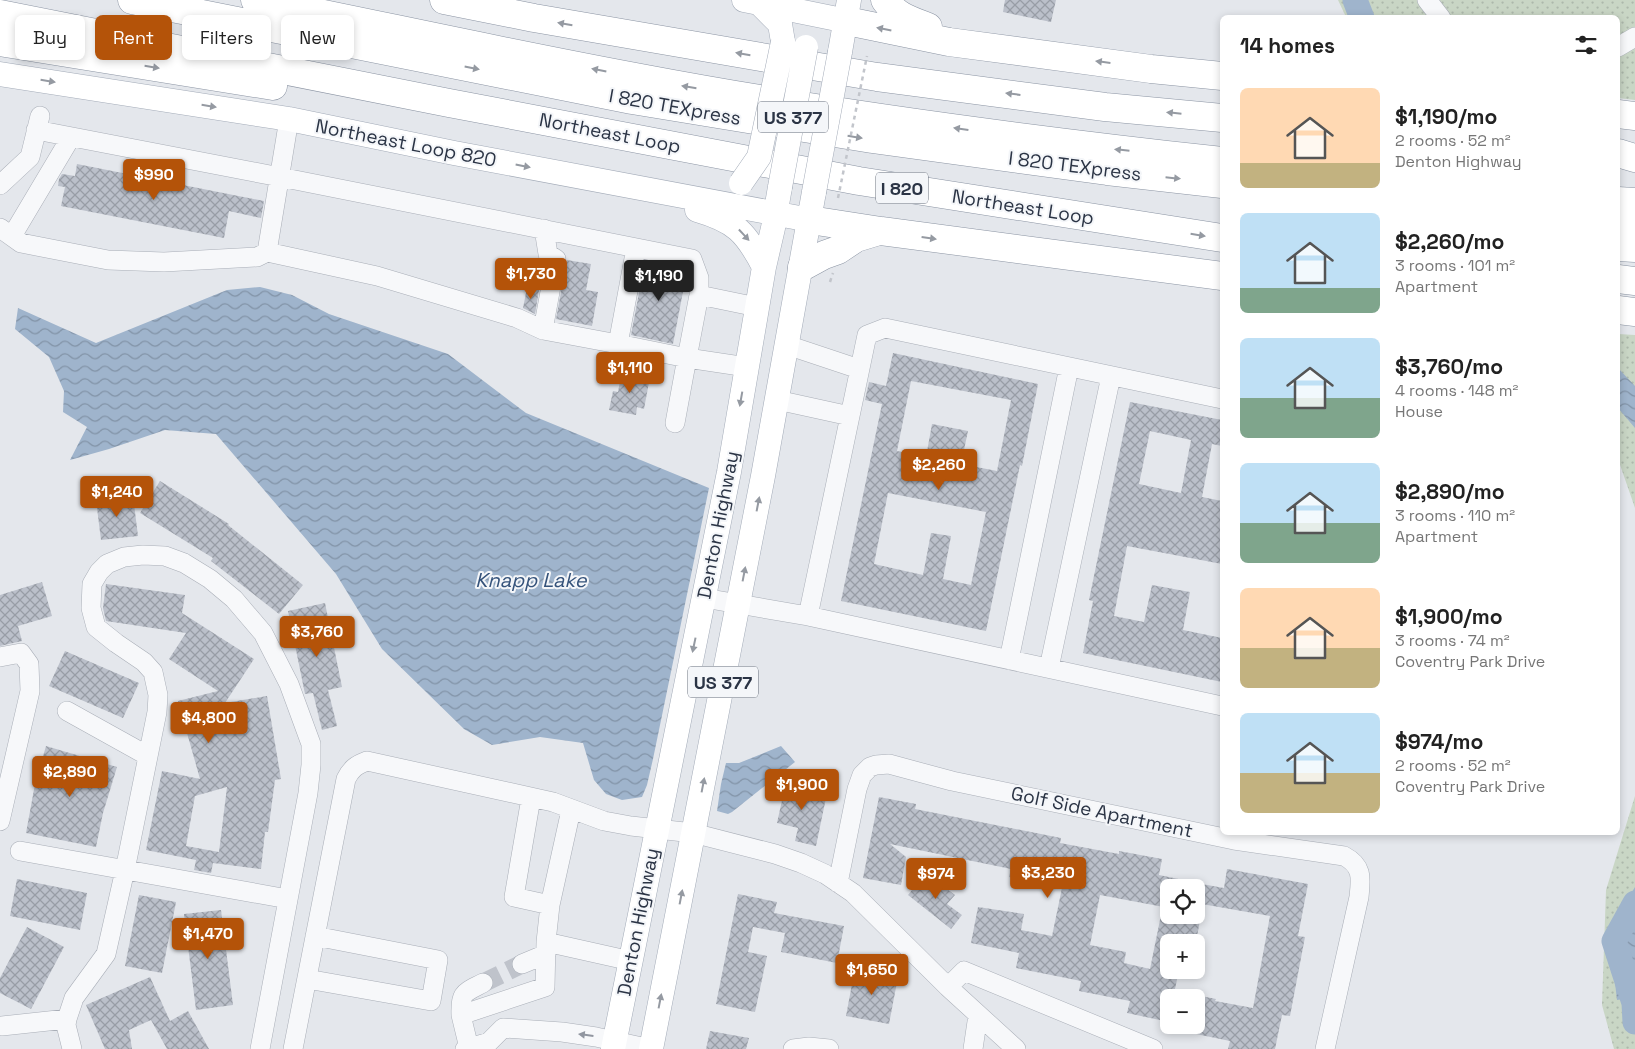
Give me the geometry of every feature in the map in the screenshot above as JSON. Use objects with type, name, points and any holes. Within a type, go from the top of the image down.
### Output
[{"type":"highway","name":"I 820 TEXpress","points":[[132,0],[632,100],[872,140],[1107,172],[1220,184]]},
{"type":"highway","name":"I 820 TEXpress","points":[[255,0],[656,81],[875,117],[1103,148],[1220,161]]},
{"type":"highway","points":[[444,0],[534,18],[877,77],[1105,106],[1220,118]]},
{"type":"highway","points":[[493,0],[534,18]]},
{"type":"highway","points":[[884,0],[892,10],[940,32],[949,42]]},
{"type":"highway","points":[[848,10],[949,42],[1151,69],[1220,76]]},
{"type":"highway","name":"Northeast Loop","points":[[0,14],[449,103],[859,181],[1220,238]]},
{"type":"highway","points":[[0,42],[417,109],[449,103]]},
{"type":"highway","points":[[1620,114],[1635,116]]},
{"type":"highway","points":[[1620,152],[1635,152]]},
{"type":"highway","points":[[1620,153],[1635,158]]},
{"type":"highway","points":[[1620,201],[1635,202]]},
{"type":"highway","points":[[810,220],[1076,256],[1110,253],[1220,276]]},
{"type":"highway","points":[[1620,222],[1635,224]]},
{"type":"highway","points":[[802,267],[838,250],[856,238],[881,231]]},
{"type":"highway","points":[[1620,247],[1635,248]]},
{"type":"highway","points":[[1170,264],[1220,259]]},
{"type":"highway","points":[[1620,280],[1635,281]]},
{"type":"highway","points":[[1620,310],[1635,312]]},
{"type":"main road","points":[[752,2],[848,10]]},
{"type":"main road","points":[[705,201],[741,183],[759,157],[783,42],[780,24],[752,2]]},
{"type":"main road","name":"Denton Highway","points":[[614,1045],[729,472],[764,267],[813,8]]},
{"type":"main road","name":"Denton Highway","points":[[651,1049],[739,603],[848,10]]},
{"type":"main road","name":"Northeast Loop 820","points":[[0,74],[289,119],[454,153],[810,220]]},
{"type":"main road","points":[[656,191],[673,206],[698,210],[719,217],[738,228],[752,243],[764,267]]},
{"type":"main road","points":[[747,367],[765,379],[777,400]]},
{"type":"street","points":[[1427,0],[1439,15]]},
{"type":"street","points":[[1620,46],[1635,37]]},
{"type":"street","points":[[267,252],[289,119]]},
{"type":"street","points":[[0,185],[30,157],[38,123],[71,137],[692,259],[699,278],[699,296],[675,423]]},
{"type":"street","points":[[71,137],[6,232],[21,243],[108,260],[164,262],[257,257],[267,252],[376,276],[517,318],[544,330],[687,358],[747,367]]},
{"type":"street","points":[[544,229],[548,254],[556,259],[544,330]]},
{"type":"street","points":[[618,344],[636,248]]},
{"type":"street","points":[[699,296],[757,307]]},
{"type":"street","points":[[808,616],[867,335],[885,328],[1220,399]]},
{"type":"street","points":[[787,345],[859,369]]},
{"type":"street","points":[[1009,660],[1069,368]]},
{"type":"street","points":[[1049,668],[1112,376]]},
{"type":"street","points":[[777,400],[850,416]]},
{"type":"street","points":[[72,1049],[66,1025],[67,1019],[74,998],[106,954],[157,712],[158,696],[153,672],[144,662],[96,627],[91,608],[92,584],[99,572],[107,564],[124,557],[143,555],[165,556],[184,564],[210,579],[234,599],[262,633],[288,684],[311,744],[308,793],[260,1049]]},
{"type":"street","points":[[704,598],[808,616],[1220,706]]},
{"type":"street","points":[[0,657],[21,652],[29,664],[30,691],[0,820]]},
{"type":"street","points":[[67,711],[148,756]]},
{"type":"street","points":[[293,1049],[346,779],[350,771],[358,764],[367,761],[553,802],[604,821],[693,833],[775,854],[817,870],[853,894],[948,987],[1016,1049]]},
{"type":"street","name":"Golf Side Apartment","points":[[838,883],[857,788],[862,775],[876,764],[889,764],[952,781],[1234,840],[1344,856],[1353,861],[1361,879],[1359,897],[1325,1049]]},
{"type":"street","points":[[531,798],[514,897],[550,905]]},
{"type":"street","points":[[461,1015],[545,987],[550,905],[571,810]]},
{"type":"street","points":[[20,851],[288,899]]},
{"type":"street","points":[[307,979],[431,1001],[438,960],[315,936]]},
{"type":"street","points":[[522,964],[546,948],[631,961]]},
{"type":"street","points":[[948,987],[964,971],[1153,1049]]},
{"type":"street","points":[[483,983],[465,992],[460,1001],[467,1048],[494,1045],[503,1028],[562,1032],[596,1037],[614,1045],[651,1049]]},
{"type":"street","points":[[973,1049],[978,1015]]},
{"type":"street","points":[[2,1026],[67,1019]]},
{"type":"street","points":[[794,1049],[809,1046],[829,1049]]},
{"type":"path","points":[[838,198],[869,51]]},
{"type":"green space","points":[[1338,0],[1635,0],[1635,100],[1620,98],[1620,15],[1345,15]]},
{"type":"green space","points":[[1620,334],[1635,335],[1635,508],[1620,465]]},
{"type":"green space","points":[[1635,796],[1635,1049],[1614,1049],[1602,1005],[1606,890]]},
{"type":"water","name":"Knapp Lake","points":[[260,287],[292,295],[329,314],[448,354],[526,413],[709,488],[653,759],[642,797],[622,800],[606,794],[594,780],[583,743],[540,737],[492,745],[464,729],[382,649],[336,574],[216,434],[165,430],[70,460],[87,427],[63,412],[64,391],[49,357],[15,329],[18,308],[96,343],[227,290]]},
{"type":"water","points":[[1620,370],[1635,386],[1635,428],[1620,410]]},
{"type":"water","points":[[781,746],[795,762],[732,812],[728,814],[717,811],[726,763],[739,763]]},
{"type":"water","points":[[1635,887],[1635,997],[1617,1000],[1610,928]]},
{"type":"building","points":[[1005,0],[1056,0],[1051,22],[1003,12]]},
{"type":"building","points":[[77,164],[264,201],[261,218],[229,211],[224,238],[61,206],[65,187],[58,186],[59,179],[62,174],[75,176]]},
{"type":"building","points":[[567,260],[591,264],[586,290],[598,292],[592,326],[556,319]]},
{"type":"building","points":[[645,261],[684,269],[686,276],[673,344],[631,335]]},
{"type":"building","points":[[527,288],[539,290],[535,314],[523,308]]},
{"type":"building","points":[[893,353],[1038,384],[986,631],[841,601],[882,404],[865,400],[869,382],[886,386]],"holes":[[[911,381],[1011,400],[997,471],[961,464],[968,431],[932,424],[926,457],[897,451]],[[888,493],[986,512],[971,585],[943,579],[951,536],[931,533],[923,575],[874,564]]]},
{"type":"building","points":[[622,371],[650,377],[644,409],[637,407],[636,415],[609,410],[613,391],[618,392]]},
{"type":"building","points":[[1130,402],[1220,420],[1220,446],[1212,444],[1202,497],[1220,501],[1220,564],[1127,546],[1114,616],[1144,622],[1152,585],[1190,592],[1183,630],[1220,638],[1220,682],[1083,653],[1093,601],[1089,600]],"holes":[[[1150,431],[1191,440],[1181,493],[1139,484]]]},
{"type":"building","points":[[160,481],[229,524],[303,585],[279,614],[211,561],[213,558],[140,513]]},
{"type":"building","points":[[133,496],[138,536],[101,540],[96,500]]},
{"type":"building","points":[[42,582],[52,616],[18,626],[22,641],[0,646],[0,595]]},
{"type":"building","points":[[106,584],[185,595],[182,613],[254,659],[225,703],[267,696],[281,779],[275,780],[268,832],[265,832],[261,869],[213,863],[211,873],[194,870],[196,860],[146,850],[162,771],[200,779],[178,701],[218,691],[169,659],[186,633],[106,621],[103,608]],"holes":[[[227,787],[219,852],[186,846],[195,796]]]},
{"type":"building","points":[[325,603],[342,687],[328,690],[337,726],[322,730],[313,693],[305,694],[288,611]]},
{"type":"building","points":[[65,651],[139,683],[123,718],[49,686]]},
{"type":"building","points":[[46,746],[117,767],[103,813],[96,847],[26,833],[35,784]]},
{"type":"building","points":[[794,775],[809,779],[806,793],[826,798],[816,846],[795,841],[798,828],[777,823],[786,782],[792,784]]},
{"type":"building","points":[[879,797],[916,804],[915,809],[1061,838],[1060,843],[1119,854],[1119,851],[1162,859],[1159,875],[1178,879],[1160,879],[1160,906],[1100,895],[1090,945],[1126,952],[1124,963],[1150,969],[1160,920],[1160,924],[1199,924],[1197,934],[1160,934],[1160,979],[1177,979],[1175,989],[1160,989],[1160,1020],[1127,1013],[1130,1001],[1079,991],[1081,981],[1016,968],[1019,953],[971,943],[978,907],[1024,914],[1021,930],[1052,936],[1062,888],[1009,877],[1011,869],[890,844],[906,857],[901,885],[863,878]]},
{"type":"building","points":[[1227,869],[1308,884],[1298,936],[1305,937],[1290,1016],[1282,1015],[1275,1049],[1228,1049],[1230,1041],[1196,1034],[1205,1034],[1205,997],[1216,999],[1215,1001],[1253,1008],[1270,916],[1205,905],[1205,885],[1224,888]]},
{"type":"building","points":[[926,873],[955,895],[947,904],[962,915],[951,929],[908,895]]},
{"type":"building","points":[[17,879],[87,893],[80,930],[10,916]]},
{"type":"building","points":[[738,894],[777,902],[774,913],[844,926],[837,963],[781,952],[785,933],[753,927],[748,952],[767,956],[755,1012],[716,1004]]},
{"type":"building","points":[[139,895],[176,902],[162,973],[125,966]]},
{"type":"building","points":[[221,910],[233,1005],[196,1010],[184,914]]},
{"type":"building","points":[[27,927],[64,947],[31,1009],[0,993],[0,978]]},
{"type":"building","points":[[855,968],[898,977],[889,1024],[846,1016]]},
{"type":"building","points":[[150,977],[170,1021],[188,1011],[209,1049],[167,1049],[151,1020],[129,1030],[132,1049],[105,1049],[86,1005]]},
{"type":"building","points":[[710,1031],[749,1038],[746,1049],[706,1049]]},
{"type":"waterway","points":[[1355,0],[1361,15]]},
{"type":"waterway","points":[[1635,903],[1614,941],[1634,1003],[1635,1022]]},
{"type":"tunnel","points":[[483,983],[522,964]]}]
